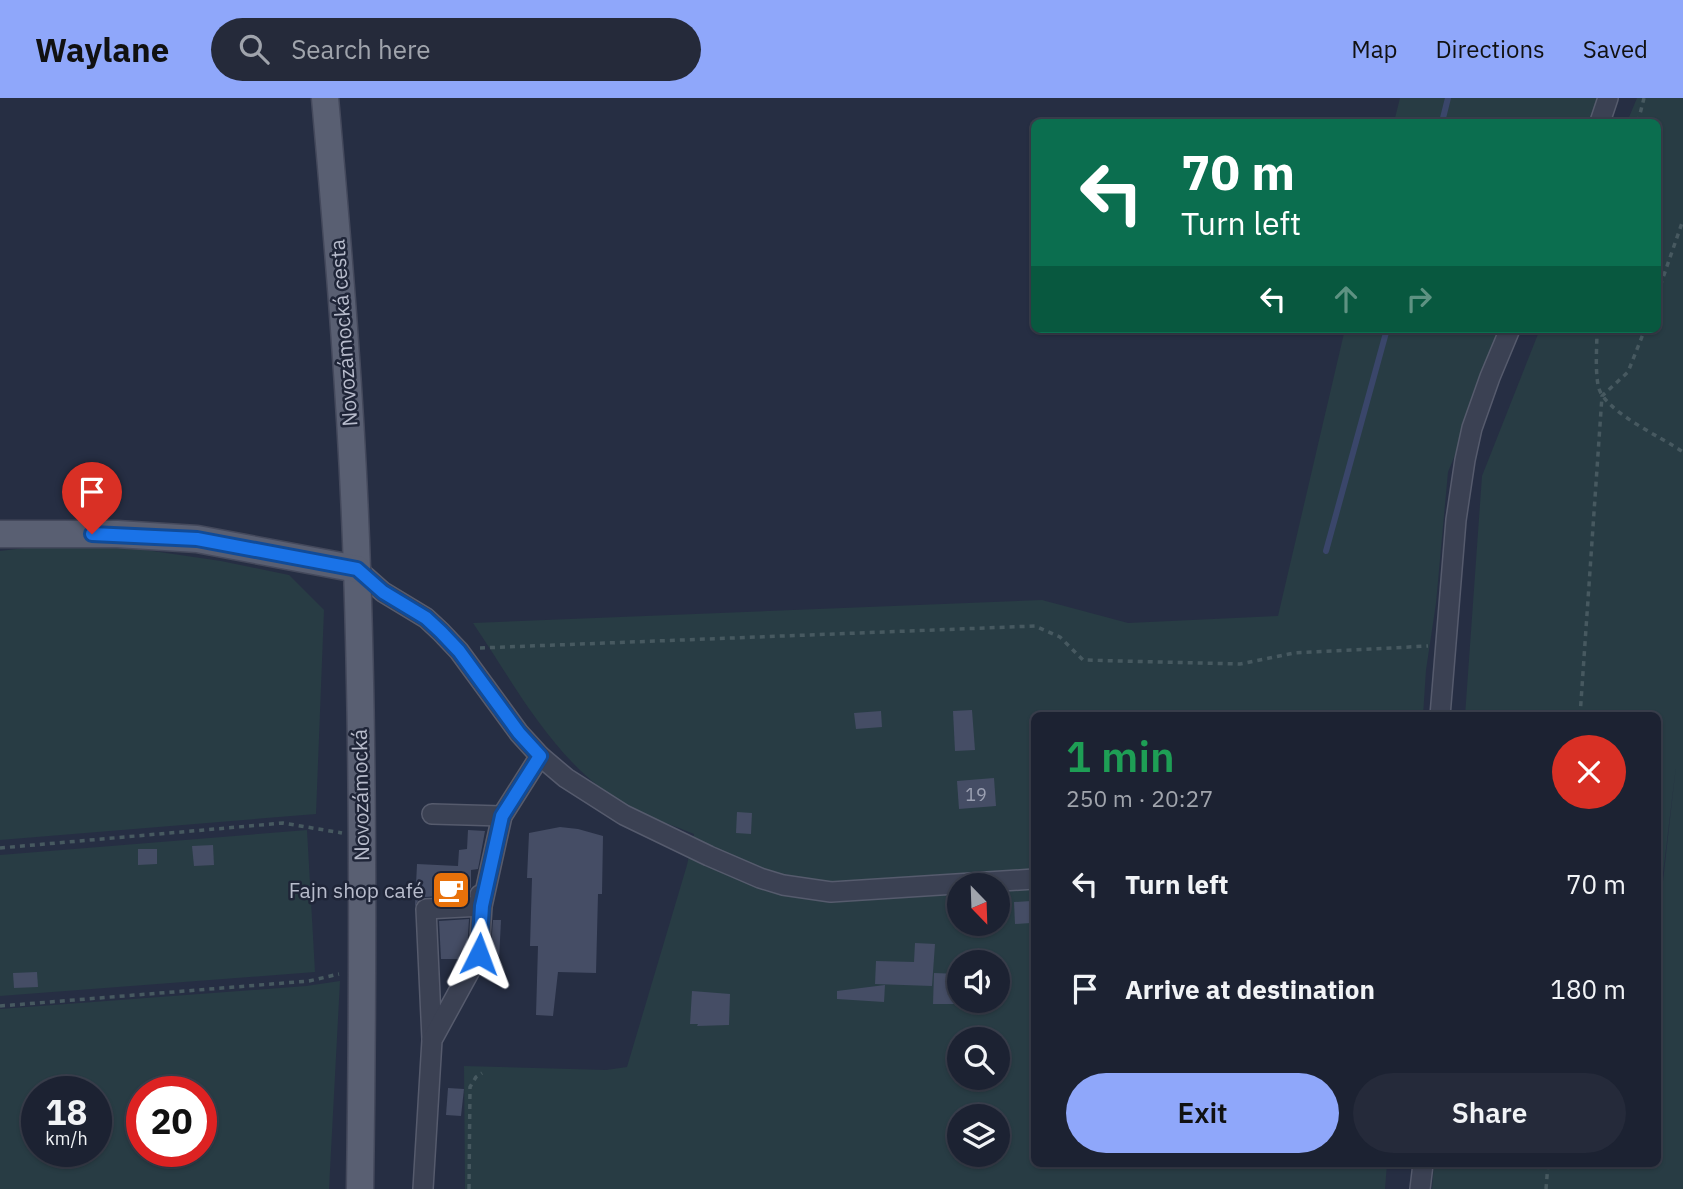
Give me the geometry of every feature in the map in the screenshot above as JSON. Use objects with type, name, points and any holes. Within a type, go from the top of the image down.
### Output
[{"type":"main road","name":"Novozámocká cesta","points":[[325,98],[341,282],[357,569]]},
{"type":"main road","points":[[0,534],[117,534],[197,539],[357,569]]},
{"type":"main road","name":"Novozámocká","points":[[357,569],[361,836],[360,1189]]},
{"type":"street","points":[[1601,119],[1608,98]]},
{"type":"street","points":[[1440,712],[1456,520],[1465,460],[1481,402],[1508,333]]},
{"type":"street","points":[[357,569],[383,592],[426,618],[459,651],[513,726],[540,756],[566,778],[624,814],[709,856],[783,885],[831,892],[1031,879]]},
{"type":"street","points":[[432,1040],[479,954],[482,906],[502,816],[540,756]]},
{"type":"street","points":[[432,814],[477,822],[502,816]]},
{"type":"street","points":[[477,868],[482,906]]},
{"type":"street","points":[[423,1189],[432,1040],[426,909],[482,906]]},
{"type":"street","points":[[1420,1189],[1423,1167]]},
{"type":"path","points":[[1639,119],[1644,98]]},
{"type":"path","points":[[1661,283],[1683,220]]},
{"type":"path","points":[[1580,712],[1602,397],[1598,385],[1597,333]]},
{"type":"path","points":[[1602,397],[1628,372],[1643,333]]},
{"type":"path","points":[[1602,397],[1683,452]]},
{"type":"path","points":[[459,651],[487,647],[1035,626],[1060,637],[1083,660],[1240,664],[1294,653],[1445,645]]},
{"type":"path","points":[[0,848],[283,823],[361,836]]},
{"type":"path","points":[[0,1006],[309,981],[361,969]]},
{"type":"path","points":[[469,1189],[470,1087],[482,1073]]},
{"type":"path","points":[[1546,1189],[1548,1167]]},
{"type":"shaded area","points":[[1400,98],[1601,98],[1593,119],[1395,119]]},
{"type":"shaded area","points":[[1637,98],[1683,98],[1683,1189],[1432,1189],[1434,1167],[1661,1167],[1661,899],[1676,766],[1661,890],[1661,712],[1465,712],[1482,476],[1538,333],[1661,333],[1661,119],[1628,119]]},
{"type":"shaded area","points":[[1344,333],[1505,333],[1448,472],[1423,712],[1031,712],[1031,1167],[1387,1167],[1385,1189],[465,1189],[464,1066],[606,1070],[627,1067],[694,834],[629,807],[580,771],[540,724],[473,623],[1042,600],[1128,623],[1278,616]]},
{"type":"shaded area","points":[[24,548],[132,548],[221,561],[289,575],[324,610],[316,814],[0,840],[0,551]]},
{"type":"shaded area","points":[[307,830],[315,972],[0,996],[0,855]]},
{"type":"shaded area","points":[[340,981],[329,1189],[0,1189],[0,1009],[306,986]]},
{"type":"building","points":[[972,710],[975,750],[955,751],[953,711]]},
{"type":"building","points":[[881,711],[882,727],[856,729],[854,713]]},
{"type":"building","points":[[994,778],[996,806],[959,809],[957,781]]},
{"type":"building","points":[[737,812],[752,813],[751,834],[736,833]]},
{"type":"building","points":[[560,827],[603,836],[596,973],[558,972],[553,1016],[536,1015],[538,946],[530,946],[532,878],[527,878],[529,833]]},
{"type":"building","points":[[468,830],[485,831],[478,869],[471,870],[471,887],[468,894],[425,897],[419,899],[415,906],[417,864],[458,866],[459,850],[467,849]]},
{"type":"building","points":[[213,845],[214,865],[194,866],[192,846]]},
{"type":"building","points":[[138,849],[157,849],[157,864],[138,865]]},
{"type":"building","points":[[1031,901],[1031,923],[1015,924],[1014,902]]},
{"type":"building","points":[[469,919],[467,951],[462,959],[441,959],[439,921]]},
{"type":"building","points":[[493,920],[501,920],[499,960],[490,960]]},
{"type":"building","points":[[915,943],[935,944],[932,986],[875,984],[876,961],[914,962]]},
{"type":"building","points":[[37,972],[38,987],[14,988],[13,973]]},
{"type":"building","points":[[934,973],[947,974],[947,1004],[933,1004]]},
{"type":"building","points":[[885,985],[884,1002],[837,999],[837,991]]},
{"type":"building","points":[[692,991],[730,994],[729,1025],[690,1024]]},
{"type":"building","points":[[448,1088],[464,1089],[461,1116],[446,1115]]},
{"type":"waterway","points":[[1443,119],[1448,98]]},
{"type":"waterway","points":[[1326,551],[1386,333]]},
{"type":"place","name":"Fajn shop café","points":[[451,890]]},
{"type":"route","points":[[92,534],[197,539],[357,569],[383,592],[426,618],[459,651],[501,710],[540,756],[502,816],[482,906],[479,954]]}]
